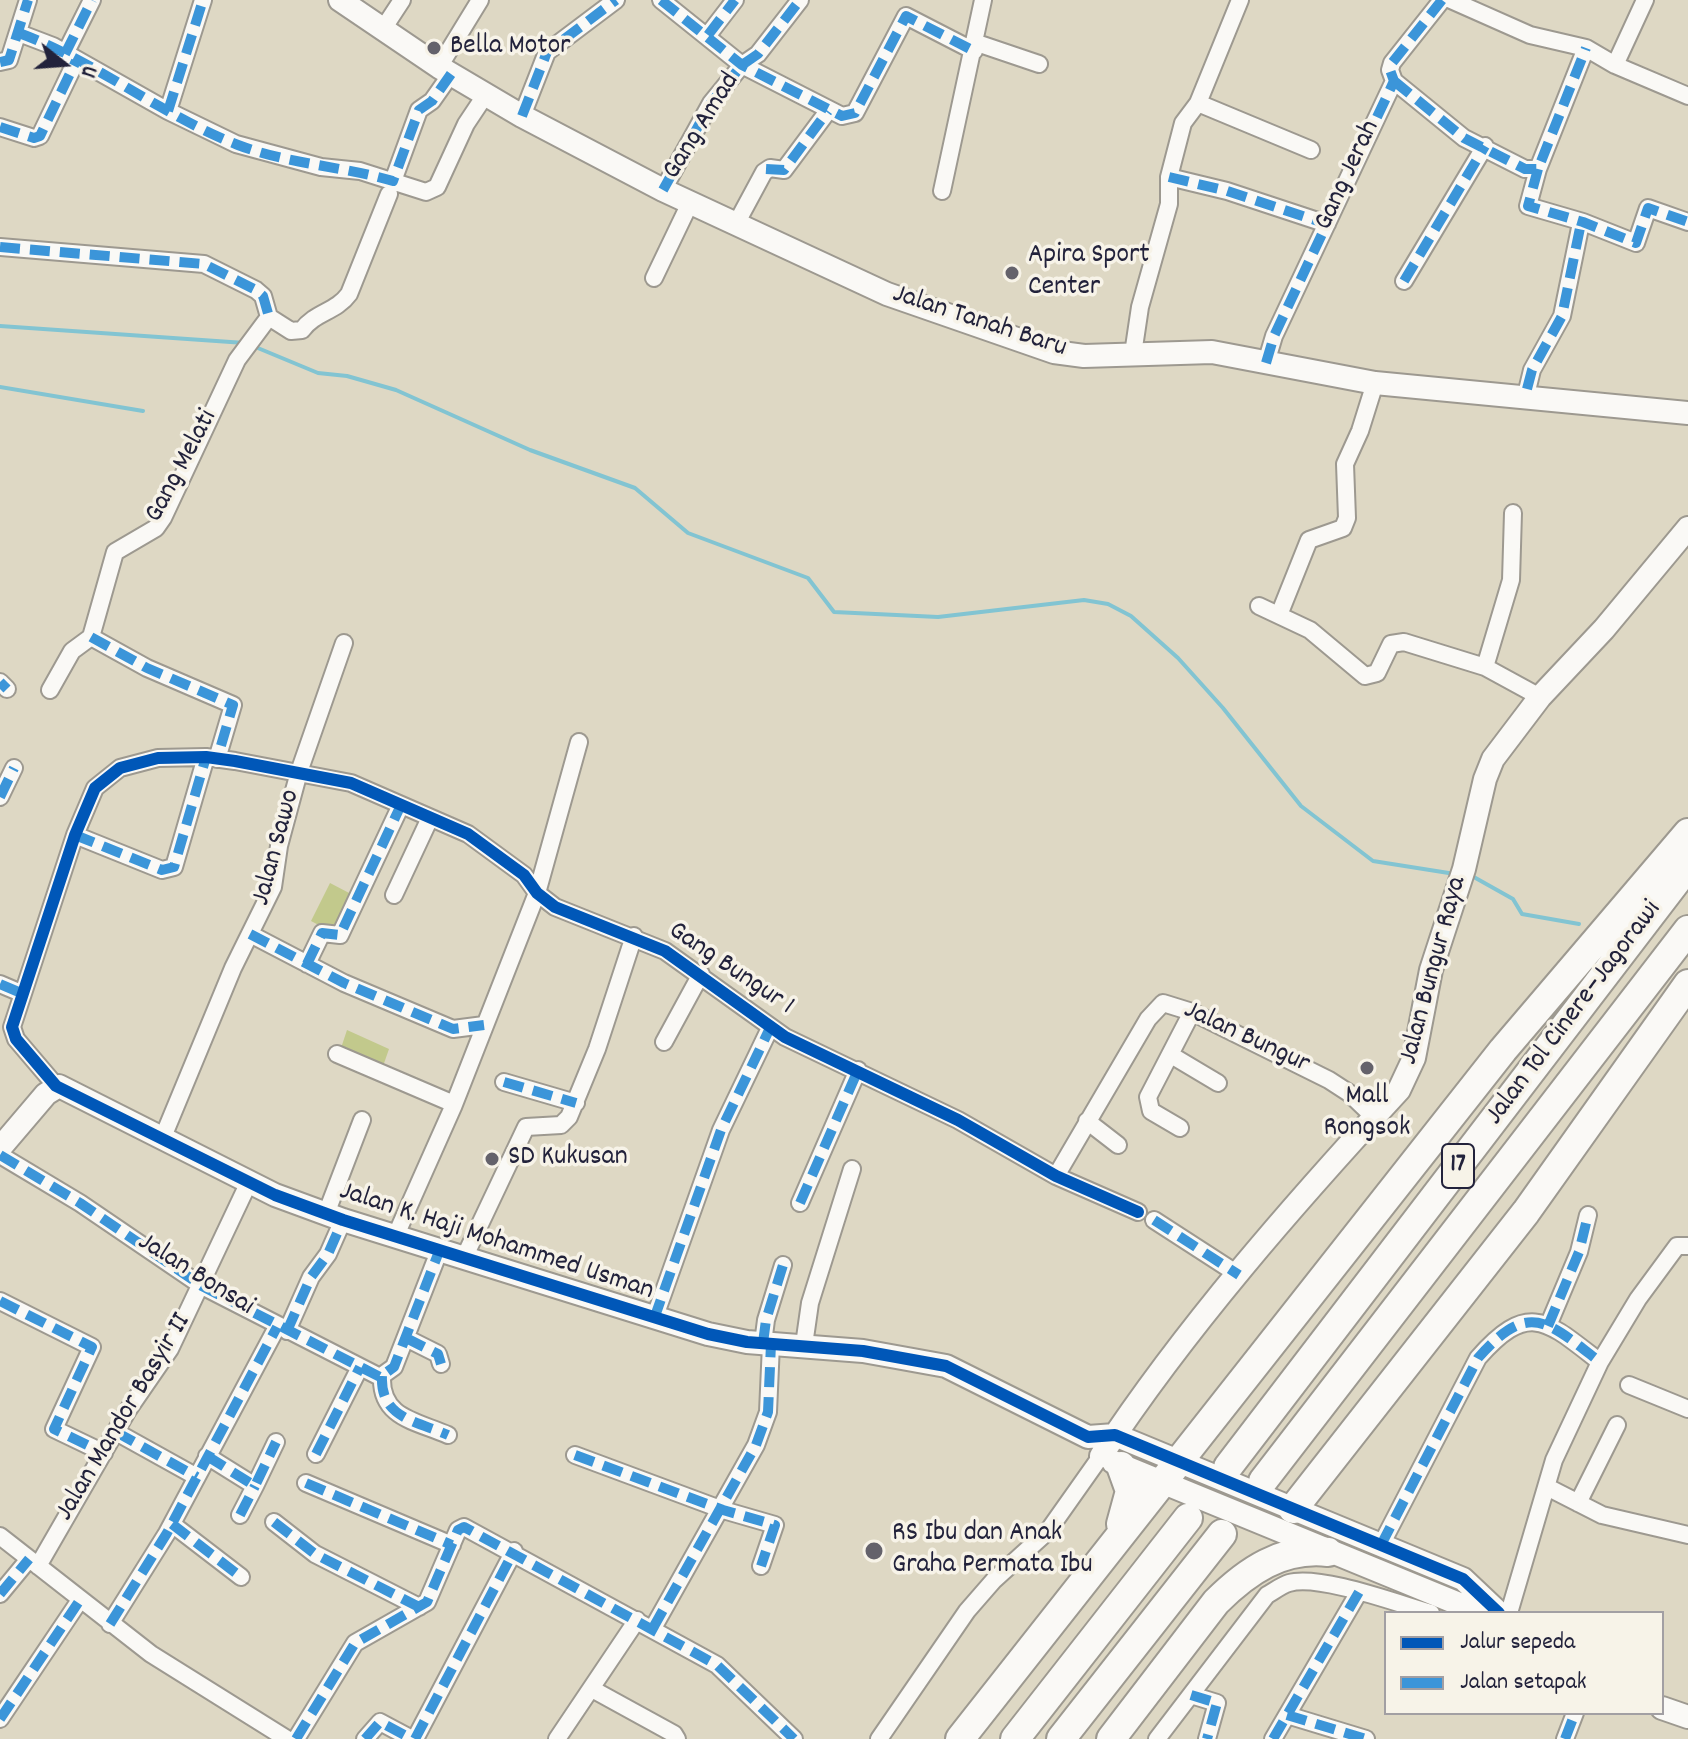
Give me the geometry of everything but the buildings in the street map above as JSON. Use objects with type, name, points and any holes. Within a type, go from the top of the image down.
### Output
[{"type":"highway","points":[[960,1739],[1114,1539],[1503,1050],[1688,833]]},
{"type":"highway","name":"Jalan Tol Cinere–Jagorawi","points":[[1228,1467],[1688,866]]},
{"type":"highway","name":"Jalan Tol Cinere–Jagorawi","points":[[1263,1481],[1688,930]]},
{"type":"highway","points":[[1293,1509],[1526,1212],[1688,984]]},
{"type":"highway","points":[[1111,1461],[1130,1491],[1125,1515],[1114,1539]]},
{"type":"highway","points":[[1015,1739],[1188,1518]]},
{"type":"highway","points":[[1061,1739],[1222,1534]]},
{"type":"highway","points":[[1111,1739],[1216,1602],[1236,1582],[1264,1563],[1290,1554],[1328,1552]]},
{"type":"street","points":[[0,62],[9,60],[28,0]]},
{"type":"street","points":[[0,127],[34,138],[40,136],[92,0]]},
{"type":"street","points":[[168,111],[203,0]]},
{"type":"street","name":"Jalan Tanah Baru","points":[[340,0],[364,6],[383,29],[483,99],[522,116],[663,190],[687,208],[736,224],[924,309],[1066,355],[1212,352],[1374,386],[1688,413]]},
{"type":"street","points":[[383,29],[402,0]]},
{"type":"street","points":[[0,247],[204,264],[256,290],[263,296],[269,317],[291,331],[302,330],[310,319],[341,306],[349,294],[414,119],[419,110],[432,101],[480,0]]},
{"type":"street","points":[[522,116],[547,52],[616,0]]},
{"type":"street","points":[[661,0],[742,65],[805,94],[828,111],[842,116],[855,113],[906,16],[974,46],[1039,64]]},
{"type":"street","points":[[708,35],[735,0]]},
{"type":"street","name":"Gang Amad","points":[[663,190],[704,114],[742,65],[758,54],[800,0]]},
{"type":"street","points":[[942,191],[983,0]]},
{"type":"street","points":[[1133,354],[1149,269],[1169,204],[1169,177],[1183,123],[1198,103],[1240,0]]},
{"type":"street","name":"Gang Jerah","points":[[1266,363],[1274,336],[1394,81],[1390,70],[1395,58],[1442,0]]},
{"type":"street","points":[[1451,0],[1530,35],[1586,48],[1615,65],[1688,96]]},
{"type":"street","points":[[1615,65],[1645,0]]},
{"type":"street","points":[[19,33],[168,111],[267,155],[391,187],[426,192],[432,191],[466,124],[483,99]]},
{"type":"street","points":[[1586,48],[1538,169],[1528,206],[1636,243],[1648,208],[1688,222]]},
{"type":"street","points":[[1394,81],[1464,138],[1525,169],[1538,169]]},
{"type":"street","points":[[1198,103],[1311,150]]},
{"type":"street","points":[[736,224],[764,172],[770,168],[784,170],[828,111]]},
{"type":"street","points":[[1404,281],[1485,146]]},
{"type":"street","points":[[1169,177],[1227,191],[1327,224]]},
{"type":"street","points":[[654,278],[687,208]]},
{"type":"street","points":[[1525,399],[1532,370],[1562,316],[1581,223]]},
{"type":"street","name":"Gang Melati","points":[[50,690],[72,651],[91,637],[115,552],[156,528],[163,518],[237,360],[269,317]]},
{"type":"street","points":[[1279,615],[1309,540],[1343,528],[1347,501],[1345,464],[1369,407],[1374,386]]},
{"type":"street","points":[[1485,667],[1511,580],[1513,513]]},
{"type":"street","name":"Jalan Bungur Raya","points":[[1111,1461],[1115,1435],[1239,1275],[1399,1090],[1408,1073],[1431,970],[1461,877],[1481,792],[1493,759],[1540,697],[1604,629],[1688,528]]},
{"type":"street","points":[[1259,606],[1310,630],[1365,676],[1377,673],[1394,642],[1485,667],[1540,697]]},
{"type":"street","points":[[0,1148],[56,1086],[6,1032],[75,835],[162,870],[174,867],[211,758],[233,705],[147,668],[91,637]]},
{"type":"street","name":"Jalan Sawo","points":[[163,1137],[203,1035],[273,887],[279,846],[299,772],[344,643]]},
{"type":"street","points":[[396,1235],[454,1104],[537,893],[579,742]]},
{"type":"street","name":"Gang Bungur 1","points":[[75,835],[95,788],[108,775],[158,758],[211,758],[351,783],[468,834],[524,875],[537,893],[570,914],[634,936],[701,974],[770,1028],[958,1120],[1056,1176],[1138,1212]]},
{"type":"street","points":[[0,797],[14,768]]},
{"type":"street","points":[[307,964],[322,933],[340,935],[401,805]]},
{"type":"street","points":[[394,895],[430,818]]},
{"type":"street","points":[[250,934],[307,964],[453,1029],[484,1025]]},
{"type":"street","points":[[464,1258],[526,1127],[561,1125],[576,1103],[634,936]]},
{"type":"street","points":[[664,1042],[701,974]]},
{"type":"street","points":[[0,984],[21,993]]},
{"type":"street","name":"Jalan Bungur","points":[[1056,1176],[1157,1008],[1169,1003],[1329,1080],[1349,1093],[1374,1117]]},
{"type":"street","points":[[1180,1128],[1148,1105],[1148,1097],[1192,1012]]},
{"type":"street","points":[[654,1319],[721,1130],[770,1028]]},
{"type":"street","points":[[337,1054],[454,1104]]},
{"type":"street","points":[[1171,1055],[1218,1083]]},
{"type":"street","points":[[800,1203],[858,1070]]},
{"type":"street","points":[[504,1082],[576,1103]]},
{"type":"street","name":"Jalan K. Haji Mohammed Usman","points":[[56,1086],[249,1182],[335,1217],[708,1334],[946,1366],[1088,1437]]},
{"type":"street","points":[[110,1624],[172,1524],[207,1456],[311,1277],[328,1254],[362,1120]]},
{"type":"street","points":[[1087,1121],[1118,1145]]},
{"type":"street","name":"Jalan Bonsai","points":[[0,1155],[80,1203],[202,1286],[360,1367],[388,1372]]},
{"type":"street","points":[[804,1345],[810,1303],[852,1169]]},
{"type":"street","name":"Jalan Mandor Basyir II","points":[[0,1594],[34,1562],[170,1349],[249,1182]]},
{"type":"street","points":[[1548,1326],[1579,1252],[1588,1215]]},
{"type":"street","points":[[1154,1220],[1239,1275]]},
{"type":"street","points":[[1509,1611],[1515,1585],[1549,1488],[1554,1460],[1600,1362],[1663,1262],[1677,1246],[1688,1246]]},
{"type":"street","points":[[440,1249],[406,1338],[388,1372],[384,1400],[391,1410],[448,1435]]},
{"type":"street","points":[[653,1628],[747,1465],[768,1412],[766,1320],[783,1265]]},
{"type":"street","points":[[0,1301],[92,1347],[54,1429],[104,1453]]},
{"type":"street","points":[[1381,1545],[1478,1358],[1498,1336],[1527,1321],[1548,1326],[1600,1362]]},
{"type":"street","points":[[406,1338],[438,1354],[441,1364]]},
{"type":"street","points":[[316,1454],[360,1367]]},
{"type":"street","points":[[1629,1385],[1688,1409]]},
{"type":"street","points":[[1578,1503],[1617,1425]]},
{"type":"street","points":[[116,1432],[197,1477]]},
{"type":"street","points":[[1088,1437],[1115,1435],[1168,1472],[1328,1552],[1451,1608],[1463,1579]]},
{"type":"street","points":[[1088,1437],[1111,1461],[1168,1472],[1293,1509],[1463,1579],[1497,1611]]},
{"type":"street","points":[[240,1515],[276,1442]]},
{"type":"street","points":[[575,1455],[723,1510],[775,1525],[761,1566]]},
{"type":"street","points":[[207,1456],[255,1486]]},
{"type":"street","points":[[879,1739],[967,1611],[994,1580],[1048,1531],[1111,1461]]},
{"type":"street","points":[[306,1483],[452,1545]]},
{"type":"street","points":[[1549,1488],[1602,1515],[1688,1535]]},
{"type":"street","points":[[274,1522],[315,1554],[419,1607]]},
{"type":"street","points":[[172,1524],[241,1577]]},
{"type":"street","points":[[296,1739],[355,1643],[419,1607],[433,1592],[452,1545],[464,1527],[514,1551],[717,1665],[794,1739]]},
{"type":"street","points":[[0,1536],[110,1624],[287,1739]]},
{"type":"street","points":[[365,1739],[380,1722],[414,1739],[514,1551]]},
{"type":"street","points":[[1157,1739],[1267,1595],[1289,1583],[1308,1582],[1359,1592],[1424,1611]]},
{"type":"street","points":[[1273,1739],[1359,1592]]},
{"type":"street","points":[[0,1719],[80,1600]]},
{"type":"street","points":[[557,1739],[637,1620]]},
{"type":"street","points":[[592,1689],[674,1734],[677,1739]]},
{"type":"street","points":[[1191,1695],[1217,1703],[1207,1739]]},
{"type":"street","points":[[1664,1709],[1688,1717]]},
{"type":"street","points":[[1287,1715],[1366,1739]]},
{"type":"street","points":[[1565,1739],[1574,1715]]},
{"type":"green space","points":[[330,883],[353,895],[334,933],[311,921]]},
{"type":"green space","points":[[347,1030],[389,1049],[382,1069],[341,1048]]},
{"type":"waterway","points":[[0,326],[245,343]]},
{"type":"waterway","points":[[253,346],[318,373],[347,376],[396,390],[530,450],[635,488],[688,533],[808,578],[834,612],[938,617],[1084,600],[1108,604],[1131,616],[1178,658],[1223,708],[1301,806],[1373,861],[1455,874]]},
{"type":"waterway","points":[[0,387],[143,411]]},
{"type":"waterway","points":[[1472,876],[1513,899],[1522,914],[1579,924]]},
{"type":"marked path","points":[[0,62],[9,60],[28,0]]},
{"type":"marked path","points":[[65,54],[92,0]]},
{"type":"marked path","points":[[168,111],[203,0]]},
{"type":"marked path","points":[[522,116],[547,52],[616,0]]},
{"type":"marked path","points":[[661,0],[742,65],[842,116],[855,113],[906,16],[974,51]]},
{"type":"marked path","points":[[708,35],[735,0]]},
{"type":"marked path","points":[[663,190],[711,103],[742,65],[758,54],[800,0]]},
{"type":"marked path","points":[[1266,363],[1274,336],[1394,81],[1390,70],[1392,63],[1442,0]]},
{"type":"marked path","points":[[19,33],[74,58],[182,119],[238,145],[276,157],[393,181],[419,110],[432,101],[451,74]]},
{"type":"marked path","points":[[1394,81],[1464,138],[1525,169],[1538,169],[1586,48]]},
{"type":"marked path","points":[[0,127],[34,138],[40,136],[76,61]]},
{"type":"marked path","points":[[766,169],[784,170],[828,111]]},
{"type":"marked path","points":[[1404,281],[1485,146]]},
{"type":"marked path","points":[[1538,169],[1528,206],[1583,222],[1636,243],[1648,208],[1688,222]]},
{"type":"marked path","points":[[1169,177],[1227,191],[1327,224]]},
{"type":"marked path","points":[[1527,389],[1532,370],[1562,316],[1581,223]]},
{"type":"marked path","points":[[0,247],[204,264],[256,290],[263,296],[269,317]]},
{"type":"marked path","points":[[91,637],[147,668],[233,705],[217,759]]},
{"type":"marked path","points":[[0,682],[7,689]]},
{"type":"marked path","points":[[75,835],[162,870],[174,867],[206,757]]},
{"type":"marked path","points":[[0,797],[14,768]]},
{"type":"marked path","points":[[307,964],[322,933],[340,935],[401,805]]},
{"type":"marked path","points":[[250,934],[344,983],[453,1029],[484,1025]]},
{"type":"marked path","points":[[0,984],[21,993]]},
{"type":"marked path","points":[[654,1319],[721,1130],[770,1028],[775,1031]]},
{"type":"marked path","points":[[800,1203],[858,1070]]},
{"type":"marked path","points":[[504,1082],[576,1103]]},
{"type":"marked path","points":[[0,1155],[80,1203],[202,1286],[380,1377],[394,1367],[440,1249]]},
{"type":"marked path","points":[[1548,1326],[1579,1252],[1588,1215]]},
{"type":"marked path","points":[[287,1331],[311,1277],[328,1254],[343,1220]]},
{"type":"marked path","points":[[1154,1220],[1239,1275]]},
{"type":"marked path","points":[[763,1343],[766,1320],[783,1265]]},
{"type":"marked path","points":[[0,1301],[92,1347],[54,1429],[104,1453]]},
{"type":"marked path","points":[[1381,1545],[1478,1358],[1496,1340],[1511,1328],[1538,1323],[1552,1327],[1600,1362]]},
{"type":"marked path","points":[[110,1624],[167,1533],[277,1327]]},
{"type":"marked path","points":[[406,1338],[438,1354],[441,1364]]},
{"type":"marked path","points":[[653,1628],[756,1445],[768,1412],[771,1344]]},
{"type":"marked path","points":[[316,1454],[360,1367]]},
{"type":"marked path","points":[[382,1376],[383,1390],[394,1409],[402,1416],[448,1435]]},
{"type":"marked path","points":[[116,1432],[197,1477]]},
{"type":"marked path","points":[[207,1456],[255,1486],[276,1442]]},
{"type":"marked path","points":[[575,1455],[723,1510],[775,1525],[761,1566]]},
{"type":"marked path","points":[[306,1483],[452,1545]]},
{"type":"marked path","points":[[240,1515],[255,1486]]},
{"type":"marked path","points":[[274,1522],[315,1554],[419,1607]]},
{"type":"marked path","points":[[172,1524],[241,1577]]},
{"type":"marked path","points":[[296,1739],[355,1643],[427,1602],[458,1530],[464,1527],[717,1665],[794,1739]]},
{"type":"marked path","points":[[415,1739],[514,1551]]},
{"type":"marked path","points":[[0,1594],[29,1559]]},
{"type":"marked path","points":[[1273,1739],[1359,1592]]},
{"type":"marked path","points":[[0,1719],[80,1600]]},
{"type":"marked path","points":[[1191,1695],[1217,1703],[1207,1739]]},
{"type":"marked path","points":[[1287,1715],[1366,1739]]},
{"type":"marked path","points":[[1565,1739],[1574,1715]]},
{"type":"marked path","points":[[365,1739],[380,1722],[412,1739]]},
{"type":"cycle path","points":[[1138,1212],[1056,1176],[958,1120],[785,1037],[665,951],[555,907],[537,893],[524,875],[468,834],[351,783],[235,761],[206,757],[158,758],[120,768],[95,788],[75,835],[12,1027],[16,1039],[56,1086],[275,1195],[343,1220],[708,1334],[747,1342],[863,1351],[946,1366],[1088,1437],[1115,1435],[1463,1579],[1497,1611]]},
{"type":"place","name":"Bella Motor","points":[[434,48]]},
{"type":"place","name":"Apira Sport Center","points":[[1012,273]]},
{"type":"place","name":"Mall Rongsok","points":[[1367,1068]]},
{"type":"place","name":"SD Kukusan","points":[[492,1159]]},
{"type":"place","name":"RS Ibu dan Anak Graha Permata Ibu","points":[[874,1551]]}]
